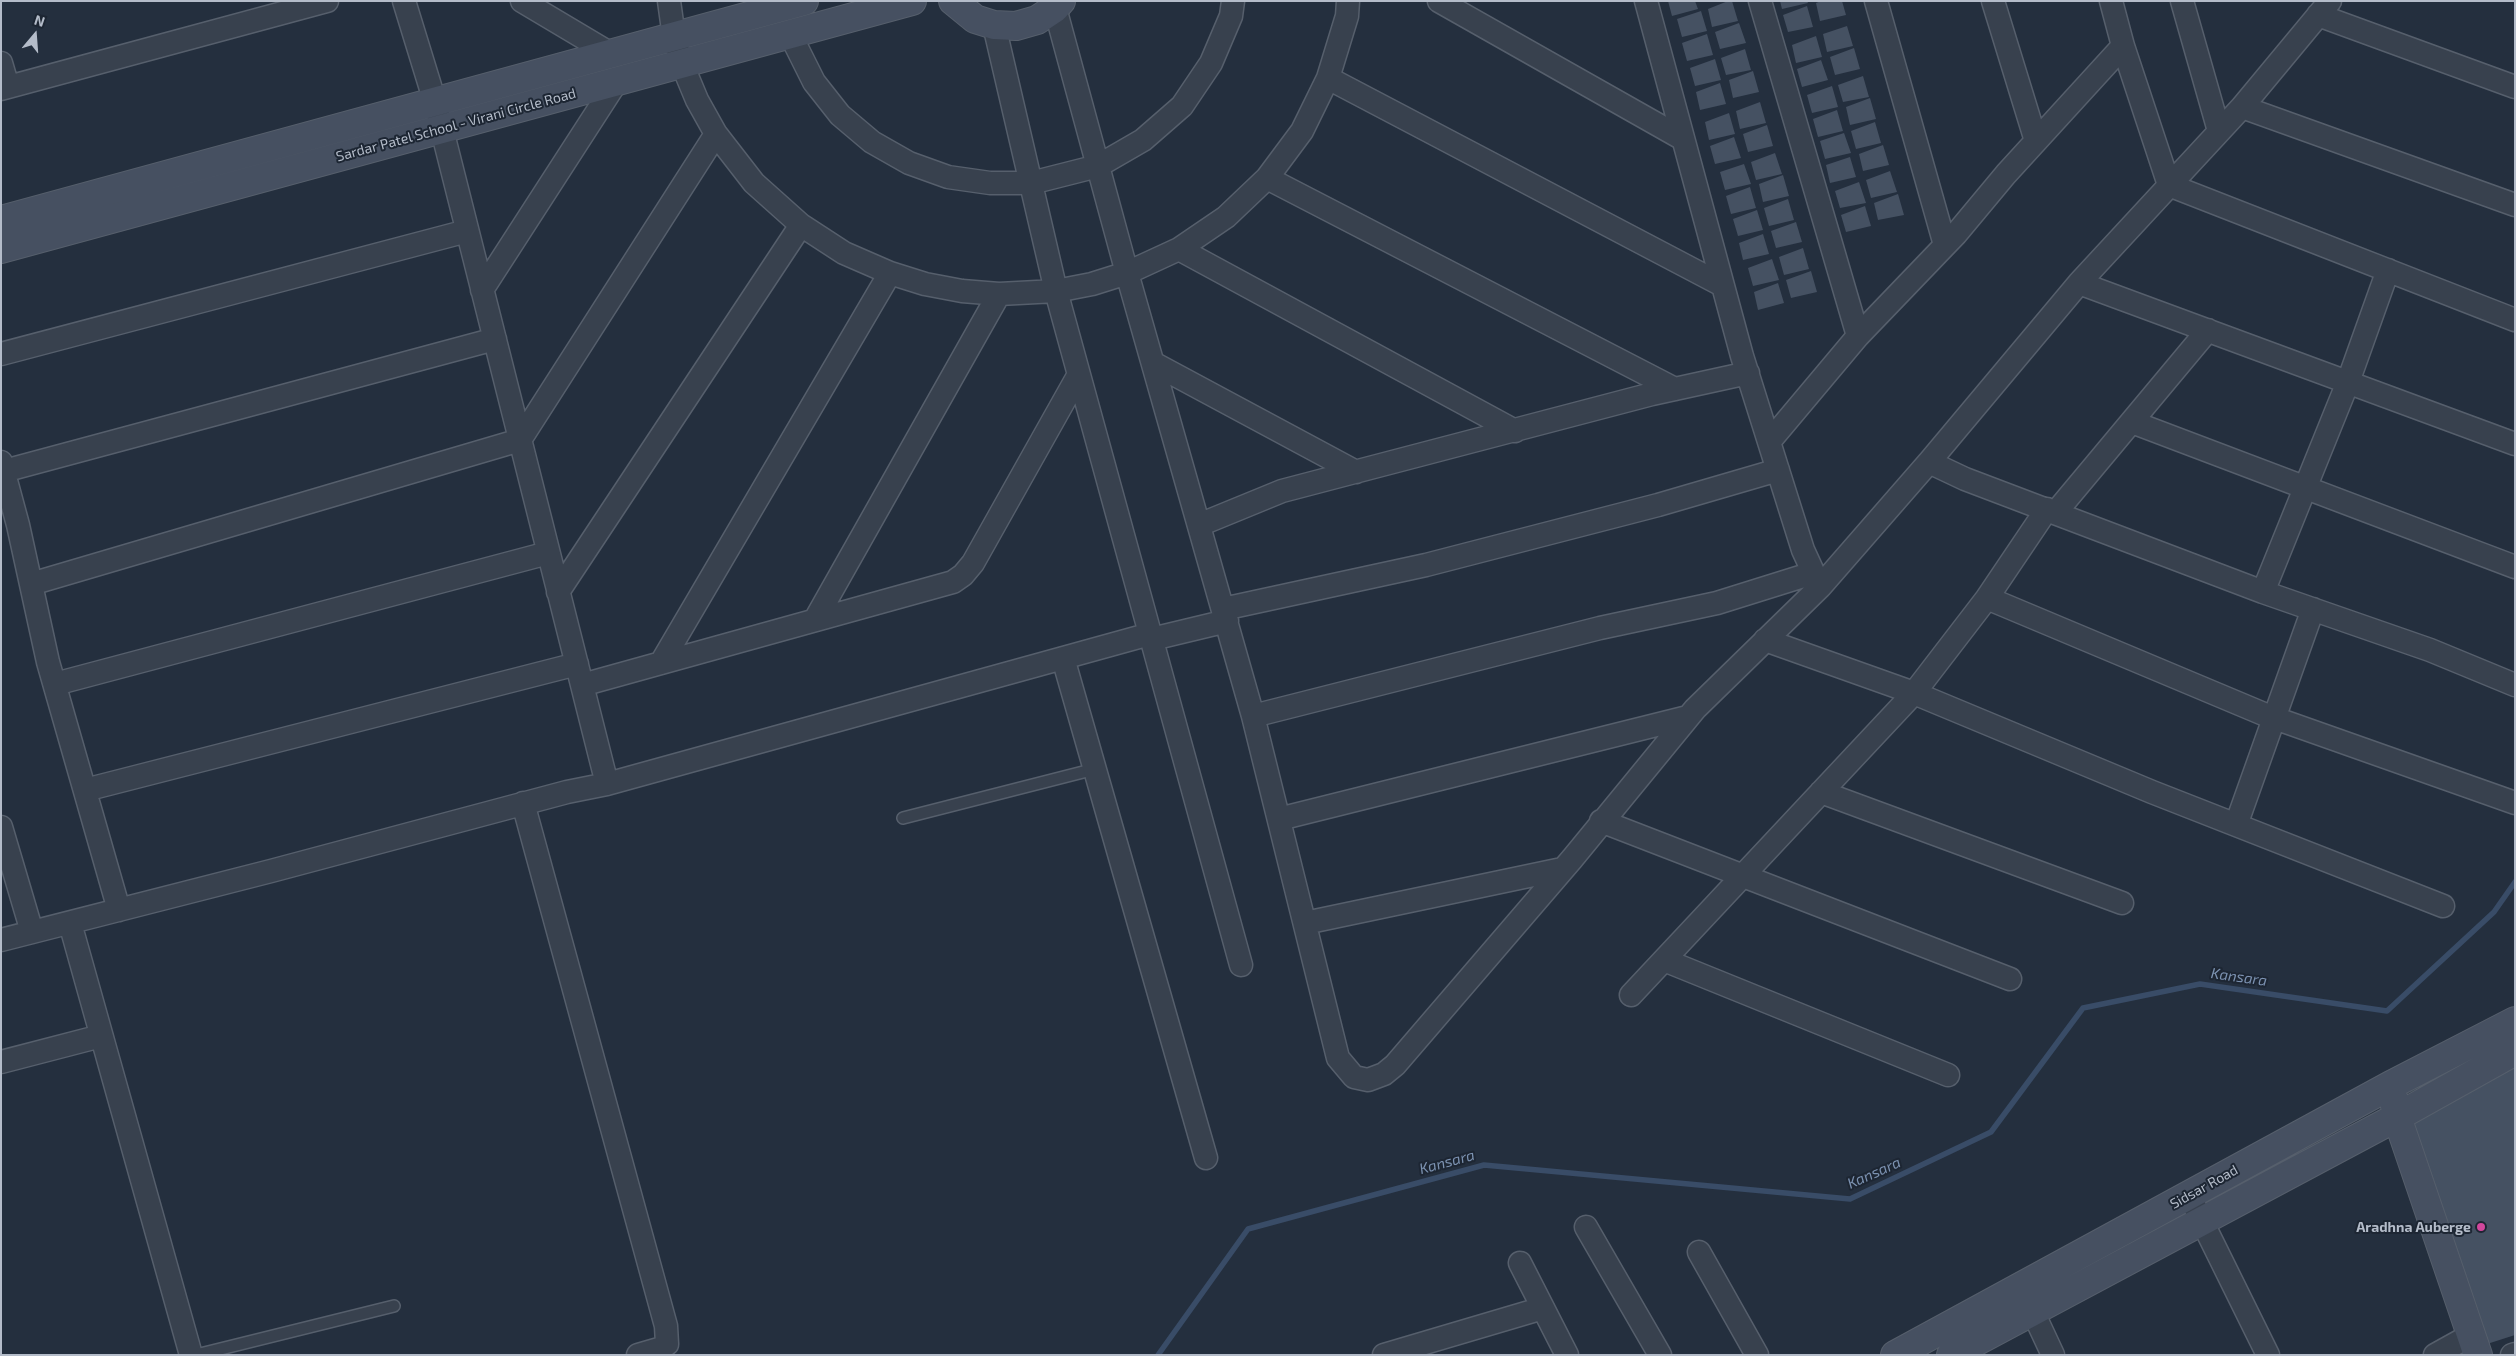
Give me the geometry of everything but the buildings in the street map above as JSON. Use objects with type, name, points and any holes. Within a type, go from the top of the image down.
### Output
[{"type":"street","points":[[1,63],[5,88],[327,1]]},
{"type":"street","points":[[404,1],[435,102],[607,784]]},
{"type":"street","points":[[522,1],[612,54]]},
{"type":"street","points":[[669,1],[674,37],[682,64],[697,100],[716,134],[754,183],[801,225],[844,253],[890,273],[935,286],[999,294],[1056,291],[1092,284],[1127,274],[1179,249],[1226,217],[1267,178],[1302,131],[1328,78],[1347,16],[1348,1]]},
{"type":"street","name":"Sardar Patel School - Virani Circle Road","points":[[1,249],[912,1]]},
{"type":"street","points":[[953,1],[975,19],[994,25],[1023,24],[1037,20],[1058,5],[1127,274],[1254,716],[1338,1058],[1354,1077],[1368,1080],[1384,1074],[1395,1065],[1562,869],[1688,717],[1765,640],[1816,580],[1929,462],[2079,283],[2242,107],[2324,8],[2515,87]]},
{"type":"street","points":[[790,34],[814,82],[840,115],[872,142],[909,162],[948,177],[990,183],[1031,183],[1098,166],[1143,140],[1182,106],[1211,63],[1231,16],[1233,1]]},
{"type":"street","points":[[1439,1],[1683,139]]},
{"type":"street","points":[[1646,1],[1722,285],[1803,550],[1816,580]]},
{"type":"street","points":[[1760,1],[1858,336]]},
{"type":"street","points":[[1876,1],[1945,245]]},
{"type":"street","points":[[1993,1],[2036,141]]},
{"type":"street","points":[[2111,1],[2123,46],[2169,185]]},
{"type":"street","points":[[2182,1],[2219,131]]},
{"type":"street","points":[[1,220],[674,37],[788,3]]},
{"type":"street","points":[[994,25],[1056,291],[1078,376],[1241,964]]},
{"type":"street","points":[[1769,442],[1858,336],[1945,245],[2036,141],[2123,46]]},
{"type":"street","points":[[1328,78],[1722,285]]},
{"type":"street","points":[[482,290],[617,82]]},
{"type":"street","points":[[2242,107],[2515,205]]},
{"type":"street","points":[[31,584],[520,440],[716,134]]},
{"type":"street","points":[[233,157],[240,184]]},
{"type":"street","points":[[1267,178],[1675,389]]},
{"type":"street","points":[[2169,185],[2515,320]]},
{"type":"street","points":[[558,592],[801,225]]},
{"type":"street","points":[[1,354],[467,231]]},
{"type":"street","points":[[1179,249],[1515,431]]},
{"type":"street","points":[[2263,592],[2348,382],[2388,270]]},
{"type":"street","points":[[661,663],[890,273]]},
{"type":"street","points":[[2079,283],[2515,444]]},
{"type":"street","points":[[815,620],[999,294]]},
{"type":"street","points":[[1631,995],[1914,693],[2051,511],[2132,422],[2208,330]]},
{"type":"street","points":[[119,910],[54,684],[2,466],[495,339]]},
{"type":"street","points":[[1153,363],[1356,472]]},
{"type":"street","points":[[1199,525],[1282,491],[1675,389],[1748,373]]},
{"type":"street","points":[[85,790],[579,674],[661,663],[953,582],[963,575],[973,563],[1078,376]]},
{"type":"street","points":[[2132,422],[2515,567]]},
{"type":"street","points":[[1929,462],[1965,479],[2263,592],[2430,650],[2515,685]]},
{"type":"street","points":[[1,940],[524,803],[607,784],[1063,658],[1151,637],[1225,615],[1658,505],[1778,470]]},
{"type":"street","points":[[54,684],[548,553]]},
{"type":"street","points":[[1254,716],[1600,628],[1816,580]]},
{"type":"street","points":[[1986,598],[2275,719],[2515,802]]},
{"type":"street","points":[[2236,825],[2313,609]]},
{"type":"street","points":[[1765,640],[1914,693],[2236,825],[2443,906]]},
{"type":"street","points":[[1063,658],[1206,1158]]},
{"type":"street","points":[[1279,819],[1688,717]]},
{"type":"street","points":[[1821,792],[2122,903]]},
{"type":"street","points":[[524,803],[666,1326],[666,1344],[662,1348],[638,1355]]},
{"type":"street","points":[[1601,821],[2010,979]]},
{"type":"street","points":[[1,827],[32,932]]},
{"type":"street","points":[[1305,923],[1562,869]]},
{"type":"street","points":[[70,923],[192,1355]]},
{"type":"street","points":[[1664,960],[1948,1075]]},
{"type":"street","name":"Sidsar Road","points":[[1895,1355],[2391,1085],[2515,1021]]},
{"type":"street","points":[[1,1062],[101,1036]]},
{"type":"street","name":"Sidsar Road","points":[[1951,1355],[2397,1117],[2515,1051]]},
{"type":"street","points":[[2391,1085],[2397,1117],[2475,1345],[2435,1355]]},
{"type":"street","points":[[2189,1195],[2268,1355]]},
{"type":"street","points":[[1586,1227],[1660,1355]]},
{"type":"street","points":[[1699,1252],[1757,1355]]},
{"type":"street","points":[[1520,1263],[1567,1355]]},
{"type":"street","points":[[2021,1286],[2053,1355]]},
{"type":"street","points":[[1384,1355],[1543,1308]]},
{"type":"lane","points":[[903,818],[1094,769]]},
{"type":"lane","points":[[196,1355],[394,1306]]},
{"type":"waterway","name":"Kansara","points":[[1158,1355],[1248,1229],[1484,1165],[1850,1199],[1991,1132],[2083,1008],[2200,984],[2387,1011],[2494,912],[2515,882]]},
{"type":"place","name":"Aradhna Auberge","points":[[2481,1227]]}]
